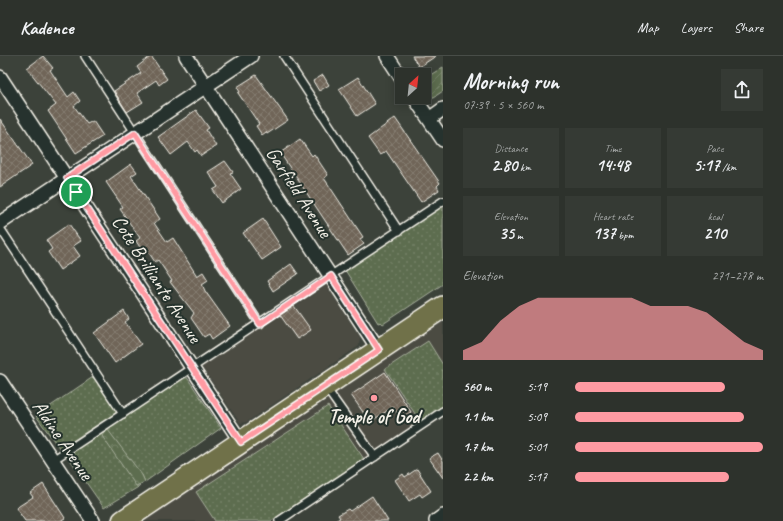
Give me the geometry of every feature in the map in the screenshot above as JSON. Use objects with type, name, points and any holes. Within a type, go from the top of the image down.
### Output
[{"type":"main road","points":[[123,521],[443,307]]},
{"type":"street","name":"Garfield Avenue","points":[[186,56],[379,350]]},
{"type":"street","points":[[0,223],[251,56]]},
{"type":"street","points":[[387,56],[395,68]]},
{"type":"street","name":"Cote Brilliante Avenue","points":[[0,77],[241,442]]},
{"type":"street","points":[[419,104],[443,140]]},
{"type":"street","points":[[429,119],[443,109]]},
{"type":"street","name":"Aldine Avenue","points":[[0,380],[93,521]]},
{"type":"street","points":[[436,521],[443,516]]},
{"type":"lane","points":[[85,56],[260,324]]},
{"type":"lane","points":[[284,56],[399,231]]},
{"type":"lane","points":[[53,460],[193,369],[443,201]]},
{"type":"lane","points":[[0,228],[123,414]]},
{"type":"lane","points":[[325,386],[375,457]]},
{"type":"lane","points":[[279,521],[443,411]]},
{"type":"shaded area","points":[[325,283],[360,337],[359,346],[247,422],[240,423],[201,366]]},
{"type":"shaded area","points":[[443,321],[443,408],[274,521],[143,521]]},
{"type":"green space","points":[[443,67],[443,91],[434,97],[431,97],[431,75]]},
{"type":"green space","points":[[443,204],[443,284],[383,324],[381,322],[378,323],[345,270]]},
{"type":"green space","points":[[428,341],[443,365],[443,406],[420,421],[385,369]]},
{"type":"green space","points":[[186,376],[221,428],[145,482],[142,475],[136,486],[140,486],[104,508],[67,455]]},
{"type":"green space","points":[[93,377],[117,412],[60,449],[36,416]]},
{"type":"green space","points":[[328,406],[364,459],[271,521],[215,521],[196,492]]},
{"type":"green space","points":[[108,430],[142,475],[145,482],[136,486],[102,436],[104,432]]},
{"type":"building","points":[[43,56],[53,68],[50,70],[68,97],[74,92],[80,101],[74,106],[87,124],[93,121],[103,136],[76,153],[48,111],[56,105],[27,68]]},
{"type":"building","points":[[151,56],[167,79],[159,85],[156,80],[137,93],[143,102],[127,112],[114,91],[141,73],[137,67]]},
{"type":"building","points":[[412,56],[436,56],[419,67]]},
{"type":"building","points":[[256,75],[288,120],[267,134],[266,132],[262,135],[256,126],[259,124],[238,93],[240,92],[237,87]]},
{"type":"building","points":[[323,75],[329,85],[319,91],[313,81]]},
{"type":"building","points":[[358,77],[375,104],[357,116],[339,89]]},
{"type":"building","points":[[196,110],[209,128],[206,130],[216,146],[201,156],[197,150],[195,152],[188,142],[171,155],[158,137]]},
{"type":"building","points":[[395,118],[440,183],[437,186],[439,190],[421,202],[386,151],[380,155],[368,138]]},
{"type":"building","points":[[0,119],[32,165],[0,187]]},
{"type":"building","points":[[300,139],[312,156],[314,154],[328,175],[324,178],[363,237],[360,239],[364,244],[348,255],[280,153]]},
{"type":"building","points":[[225,161],[233,172],[230,173],[241,189],[222,203],[213,190],[218,187],[208,172]]},
{"type":"building","points":[[131,164],[137,172],[131,176],[160,219],[154,223],[167,242],[173,238],[197,276],[203,272],[208,280],[202,284],[205,291],[230,326],[212,339],[209,334],[204,337],[191,318],[194,313],[170,282],[172,281],[158,260],[155,262],[145,247],[141,249],[136,241],[140,238],[120,209],[123,207],[106,182]]},
{"type":"building","points":[[263,219],[281,247],[262,260],[243,233]]},
{"type":"building","points":[[69,224],[81,241],[73,246],[80,256],[60,270],[48,252],[52,249],[46,240]]},
{"type":"building","points":[[291,264],[298,274],[273,291],[267,281]]},
{"type":"building","points":[[294,306],[311,330],[297,339],[280,315]]},
{"type":"building","points":[[124,311],[129,319],[125,322],[141,344],[115,363],[94,333]]},
{"type":"building","points":[[385,372],[411,412],[401,419],[393,407],[370,422],[351,395]]},
{"type":"building","points":[[438,453],[443,461],[443,478],[429,458]]},
{"type":"building","points":[[417,469],[431,491],[422,497],[420,494],[409,501],[395,480],[403,474],[405,477]]},
{"type":"building","points":[[43,484],[65,518],[60,521],[25,521],[16,508],[33,497],[30,493]]},
{"type":"building","points":[[372,496],[388,521],[335,521],[340,518],[338,515],[348,509],[350,511]]},
{"type":"place","name":"Temple of God","points":[[374,398]]},
{"type":"route","points":[[135,133],[260,324],[331,276],[379,350],[241,442],[76,192],[67,178],[135,133]]}]
